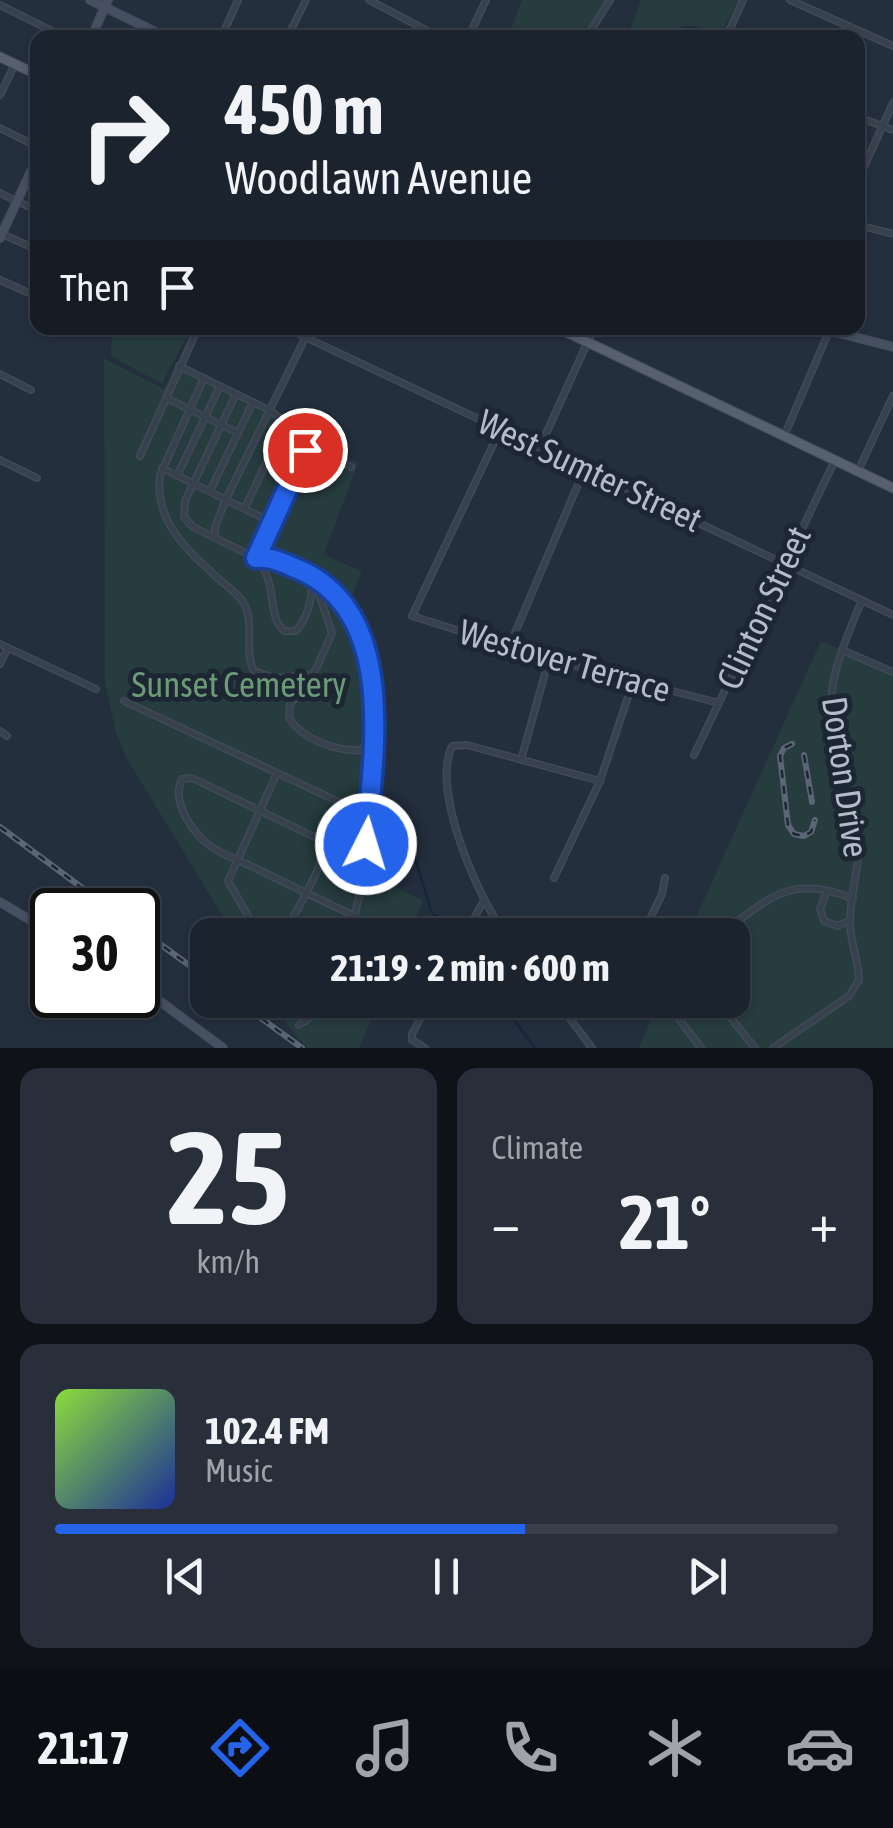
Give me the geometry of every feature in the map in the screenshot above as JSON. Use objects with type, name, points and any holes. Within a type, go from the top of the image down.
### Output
[{"type":"main road","points":[[0,57],[30,71]]},
{"type":"main road","points":[[573,335],[893,488]]},
{"type":"street","points":[[90,0],[106,4],[152,30]]},
{"type":"street","points":[[225,30],[238,0]]},
{"type":"street","points":[[292,30],[306,0]]},
{"type":"street","points":[[369,0],[426,30]]},
{"type":"street","points":[[472,30],[486,0]]},
{"type":"street","points":[[591,30],[610,0]]},
{"type":"street","points":[[730,30],[743,0]]},
{"type":"street","points":[[790,0],[857,30]]},
{"type":"street","points":[[95,30],[106,4]]},
{"type":"street","points":[[0,5],[50,30]]},
{"type":"street","points":[[865,33],[893,46]]},
{"type":"street","points":[[0,94],[15,64]]},
{"type":"street","points":[[865,165],[893,103]]},
{"type":"street","points":[[865,120],[893,130]]},
{"type":"street","points":[[0,128],[30,142]]},
{"type":"street","points":[[30,173],[1,236],[30,247]]},
{"type":"street","points":[[0,193],[30,207]]},
{"type":"street","points":[[865,227],[893,234]]},
{"type":"street","points":[[0,280],[30,293]]},
{"type":"street","points":[[140,456],[195,335]]},
{"type":"street","name":"West Sumter Street","points":[[301,335],[893,615]]},
{"type":"street","points":[[540,447],[591,335]]},
{"type":"street","points":[[784,436],[827,335]]},
{"type":"street","points":[[845,335],[893,347]]},
{"type":"street","points":[[215,538],[226,499],[305,337]]},
{"type":"street","points":[[180,366],[269,410],[302,433],[307,444],[350,466]]},
{"type":"street","points":[[0,374],[31,390]]},
{"type":"street","points":[[204,378],[162,468],[159,492],[170,528],[247,610],[249,656],[254,671],[275,678],[310,675]]},
{"type":"street","points":[[178,476],[220,386]]},
{"type":"street","points":[[236,394],[182,506],[183,514],[191,526],[256,558],[272,558],[310,575],[333,590],[357,626],[370,666],[374,700],[364,880],[355,916],[304,892],[237,860],[204,841],[179,801],[179,784],[186,777],[325,842],[326,847],[304,892],[292,918]]},
{"type":"street","points":[[858,471],[893,396]]},
{"type":"street","points":[[166,398],[238,434]]},
{"type":"street","points":[[210,492],[253,402]]},
{"type":"street","points":[[244,509],[286,420]]},
{"type":"street","name":"Westover Terrace","points":[[501,428],[412,616],[509,648],[719,703]]},
{"type":"street","points":[[256,558],[307,444]]},
{"type":"street","points":[[0,460],[37,478]]},
{"type":"street","name":"Clinton Street","points":[[694,756],[834,460]]},
{"type":"street","points":[[162,468],[271,522]]},
{"type":"street","points":[[509,648],[585,468]]},
{"type":"street","points":[[256,558],[270,581],[275,618],[282,629],[292,632],[301,626],[313,588],[310,575]]},
{"type":"street","points":[[313,588],[319,594],[332,633],[323,657],[288,708],[289,718],[294,726],[326,744],[348,750],[364,748],[372,730]]},
{"type":"street","name":"Dorton Drive","points":[[773,1048],[856,988],[859,970],[850,920],[861,845],[853,790],[836,743],[830,701],[842,650],[862,600]]},
{"type":"street","points":[[0,644],[96,689]]},
{"type":"street","points":[[0,664],[8,648]]},
{"type":"street","points":[[842,650],[893,672]]},
{"type":"street","points":[[521,760],[550,659]]},
{"type":"street","points":[[554,878],[600,782],[633,682]]},
{"type":"street","points":[[124,701],[368,816]]},
{"type":"street","points":[[0,731],[7,736]]},
{"type":"street","points":[[494,918],[483,902],[446,786],[448,758],[455,744],[600,782]]},
{"type":"street","points":[[249,918],[228,884],[277,773]]},
{"type":"street","points":[[650,918],[665,878]]},
{"type":"street","name":"Dorton Drive","points":[[744,918],[790,888],[828,891],[852,898]]},
{"type":"street","name":"Dorton Drive","points":[[828,891],[820,905],[822,918],[834,926],[850,920]]},
{"type":"street","points":[[0,902],[30,920]]},
{"type":"street","points":[[474,918],[483,902]]},
{"type":"street","points":[[160,1001],[224,1048]]},
{"type":"street","points":[[420,1018],[412,1040],[425,1048]]},
{"type":"street","points":[[569,1018],[592,1048]]},
{"type":"street","points":[[679,1018],[700,1048]]},
{"type":"street","points":[[731,1018],[755,1048]]},
{"type":"green space","points":[[522,0],[610,0],[591,30],[511,30]]},
{"type":"green space","points":[[641,0],[738,0],[723,30],[687,26],[676,30],[630,30]]},
{"type":"green space","points":[[112,335],[187,335],[162,384],[111,356]]},
{"type":"green space","name":"Sunset Cemetery","points":[[104,359],[164,389],[175,365],[271,411],[313,447],[320,444],[358,463],[324,554],[362,572],[347,607],[361,635],[374,700],[364,871],[423,901],[416,918],[224,918],[126,757],[105,684]]},
{"type":"green space","points":[[821,641],[893,672],[893,1048],[639,1048],[652,1018],[750,1018],[750,918],[696,918]]},
{"type":"green space","points":[[283,1018],[372,1018],[359,1048],[307,1048]]},
{"type":"waterway","points":[[376,815],[412,848],[431,911],[437,918]]},
{"type":"waterway","points":[[512,1018],[535,1048]]},
{"type":"railway","points":[[792,744],[780,756],[788,825],[794,834],[804,836],[811,832],[815,820]]},
{"type":"railway","points":[[804,755],[812,802]]},
{"type":"railway","points":[[0,827],[82,888]]},
{"type":"railway","points":[[160,944],[190,966]]},
{"type":"railway","points":[[261,1018],[302,1048]]},
{"type":"route","points":[[305,450],[256,558],[272,558],[326,584],[353,616],[370,666],[374,700],[366,844]]}]
